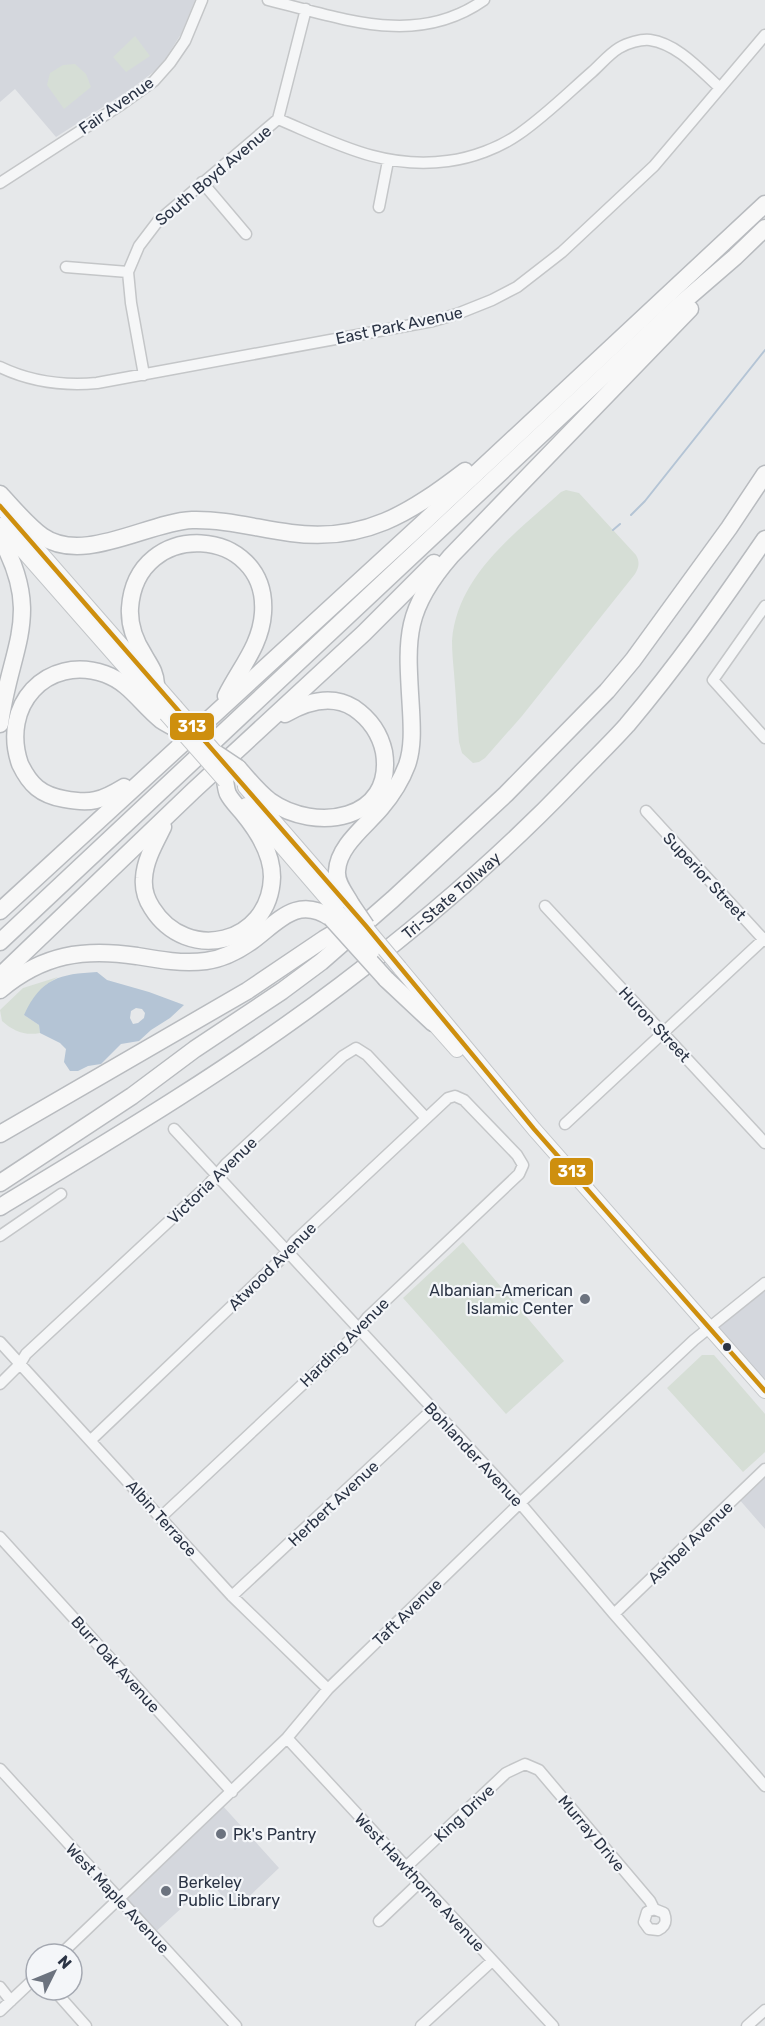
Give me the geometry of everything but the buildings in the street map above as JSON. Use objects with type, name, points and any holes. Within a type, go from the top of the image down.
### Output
[{"type":"highway","points":[[0,911],[424,522],[765,204]]},
{"type":"highway","points":[[0,942],[668,316],[765,228]]},
{"type":"highway","points":[[433,1023],[342,910],[336,871],[338,861],[348,844],[390,796],[408,763],[412,742],[409,637],[419,600],[434,576],[451,556],[683,316],[735,257]]},
{"type":"highway","points":[[0,494],[44,537],[65,544],[82,546],[102,544],[166,524],[193,520],[308,535],[343,534],[374,527],[409,510],[446,485],[548,405]]},
{"type":"highway","points":[[0,976],[364,633],[439,557],[562,442]]},
{"type":"highway","name":"Tri-State Tollway","points":[[0,1183],[132,1096],[195,1049],[321,962],[507,794],[607,691],[633,660],[729,528],[765,474]]},
{"type":"highway","points":[[0,537],[13,563],[19,582],[23,614],[19,642],[0,724]]},
{"type":"highway","name":"Tri-State Tollway","points":[[0,1207],[219,1070],[281,1028],[341,985],[479,872],[528,828],[625,727],[681,658],[765,539]]},
{"type":"highway","points":[[156,684],[155,672],[137,643],[131,625],[131,601],[137,580],[149,563],[168,549],[198,542],[220,546],[240,558],[253,572],[261,593],[263,613],[256,642],[221,707]]},
{"type":"highway","points":[[151,771],[110,795],[85,803],[48,796],[27,779],[15,752],[13,720],[22,699],[37,683],[58,672],[77,669],[95,671],[121,682],[167,713],[181,732]]},
{"type":"highway","points":[[217,754],[232,774],[270,801],[295,814],[321,819],[339,818],[353,813],[369,802],[381,785],[385,762],[382,741],[374,726],[363,714],[347,704],[330,700],[308,702],[252,737]]},
{"type":"highway","points":[[168,816],[153,847],[144,876],[144,888],[152,907],[165,925],[178,934],[195,940],[224,939],[241,932],[258,918],[264,909],[270,888],[271,870],[254,827],[228,795],[232,774]]},
{"type":"highway","points":[[0,1134],[247,991],[324,939],[393,899]]},
{"type":"highway","points":[[0,990],[31,968],[72,954],[95,951],[188,963],[208,961],[238,950],[282,917],[294,911],[342,910],[366,926]]},
{"type":"main road","points":[[0,506],[156,684],[167,713]]},
{"type":"main road","points":[[0,525],[167,713],[217,754]]},
{"type":"main road","points":[[181,732],[232,774],[342,910]]},
{"type":"main road","points":[[366,926],[392,974],[534,1129],[765,1391]]},
{"type":"main road","points":[[433,1023],[473,1068],[534,1129]]},
{"type":"street","name":"Fair Avenue","points":[[0,183],[154,81],[170,63],[184,41],[202,0]]},
{"type":"street","points":[[268,0],[386,27],[405,27],[441,21],[484,0]]},
{"type":"street","name":"South Boyd Avenue","points":[[144,375],[128,272],[139,246],[150,228],[278,119],[306,9]]},
{"type":"street","name":"East Park Avenue","points":[[0,367],[29,379],[68,385],[97,383],[433,321],[492,300],[540,271],[636,183],[661,158],[765,35]]},
{"type":"street","points":[[278,119],[356,152],[388,161],[431,163],[474,156],[517,136],[536,122],[612,54],[631,43],[647,40],[671,47],[720,88]]},
{"type":"street","points":[[379,207],[388,161]]},
{"type":"street","points":[[202,182],[246,234]]},
{"type":"street","points":[[66,267],[128,272]]},
{"type":"street","points":[[765,606],[713,680],[765,738]]},
{"type":"street","name":"Superior Street","points":[[646,811],[764,939]]},
{"type":"street","name":"Huron Street","points":[[545,906],[765,1143]]},
{"type":"street","points":[[564,1124],[764,939]]},
{"type":"street","name":"Victoria Avenue","points":[[0,1384],[21,1364],[26,1354],[343,1056],[356,1048],[367,1055],[426,1118]]},
{"type":"street","name":"Atwood Avenue","points":[[91,1440],[287,1252],[294,1242],[448,1098],[455,1096],[464,1100],[517,1155],[523,1165]]},
{"type":"street","name":"Bohlander Avenue","points":[[174,1129],[520,1503],[765,1786]]},
{"type":"street","name":"Harding Avenue","points":[[161,1517],[359,1330],[367,1318],[519,1174],[523,1165]]},
{"type":"street","points":[[0,1236],[61,1194]]},
{"type":"street","name":"Taft Avenue","points":[[74,1942],[287,1738],[328,1689],[520,1503],[710,1328],[765,1283]]},
{"type":"street","name":"Albin Terrace","points":[[0,1342],[232,1596],[328,1689]]},
{"type":"street","name":"Herbert Avenue","points":[[232,1596],[433,1409]]},
{"type":"street","name":"Ashbel Avenue","points":[[614,1614],[765,1469]]},
{"type":"street","name":"Burr Oak Avenue","points":[[0,1537],[232,1792]]},
{"type":"street","name":"West Hawthorne Avenue","points":[[287,1738],[553,2026]]},
{"type":"street","name":"King Drive","points":[[406,1867],[506,1773],[525,1764]]},
{"type":"street","name":"Murray Drive","points":[[525,1764],[539,1770],[650,1901],[654,1909]]},
{"type":"street","name":"West Maple Avenue","points":[[0,1769],[236,2026]]},
{"type":"street","points":[[379,1921],[420,1882]]},
{"type":"street","points":[[421,2026],[492,1961]]},
{"type":"street","points":[[0,1987],[10,2001]]},
{"type":"street","points":[[0,2011],[24,1988]]},
{"type":"street","points":[[65,2002],[86,2026]]},
{"type":"street","points":[[747,2026],[765,2010]]},
{"type":"shaded area","points":[[0,0],[195,0],[181,34],[160,67],[131,89],[56,137],[15,89],[0,102]]},
{"type":"shaded area","points":[[135,36],[150,56],[126,72],[113,57]]},
{"type":"shaded area","points":[[75,64],[86,74],[91,87],[64,109],[47,85],[50,73],[63,65]]},
{"type":"shaded area","points":[[566,490],[579,493],[636,555],[637,569],[522,716],[485,758],[473,763],[462,753],[459,742],[452,645],[456,617],[465,596],[491,557],[526,523]]},
{"type":"shaded area","points":[[58,977],[47,984],[24,1015],[39,1025],[40,1033],[20,1032],[10,1028],[2,1021],[0,1010],[23,988]]},
{"type":"shaded area","points":[[463,1242],[564,1361],[506,1414],[403,1298]]},
{"type":"shaded area","points":[[765,1286],[765,1387],[715,1329]]},
{"type":"shaded area","points":[[702,1355],[714,1355],[765,1414],[765,1452],[743,1472],[667,1388]]},
{"type":"shaded area","points":[[765,1470],[765,1529],[738,1498]]},
{"type":"shaded area","points":[[222,1805],[279,1868],[235,1910],[210,1882],[151,1936],[120,1902]]},
{"type":"water","points":[[97,972],[107,980],[184,1005],[139,1041],[121,1044],[101,1064],[70,1071],[64,1062],[66,1049],[60,1043],[40,1033],[39,1025],[24,1015],[37,993],[53,980],[72,974]],"holes":[[[136,1008],[142,1009],[145,1013],[144,1018],[133,1024],[130,1018],[131,1011]]]},
{"type":"waterway","points":[[631,515],[645,501],[765,350]]},
{"type":"waterway","points":[[613,530],[620,524]]},
{"type":"transit line","name":"313","points":[[0,506],[366,926],[534,1129],[765,1391]]},
{"type":"place","name":"Albanian-American Islamic Center","points":[[585,1299]]},
{"type":"place","name":"Pk's Pantry","points":[[221,1834]]},
{"type":"place","name":"Berkeley Public Library","points":[[166,1891]]}]
